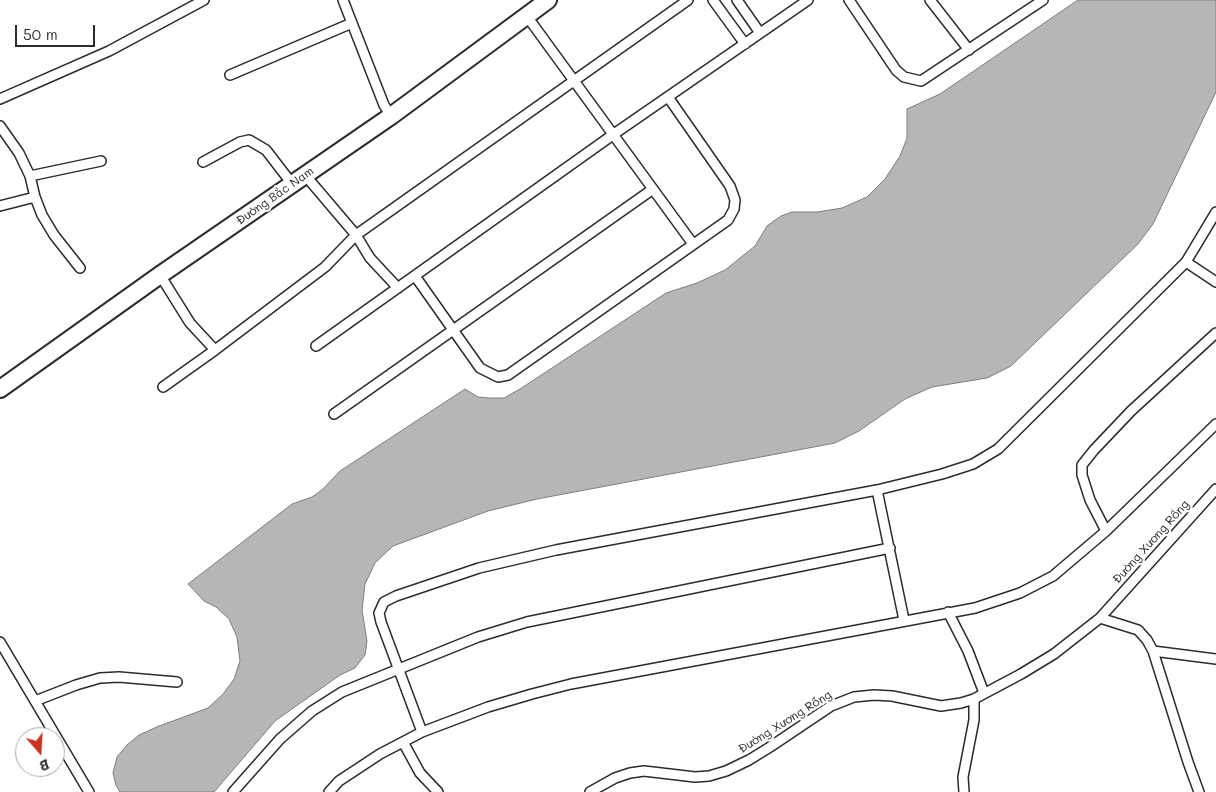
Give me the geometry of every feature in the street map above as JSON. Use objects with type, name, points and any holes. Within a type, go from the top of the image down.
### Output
[{"type":"highway","name":"Đường Bắc Nam","points":[[0,389],[160,275],[391,116],[548,0]]},
{"type":"street","points":[[0,99],[109,51],[204,0]]},
{"type":"street","points":[[343,0],[384,105],[391,116]]},
{"type":"street","points":[[163,386],[215,350],[325,267],[356,235],[688,0]]},
{"type":"street","points":[[713,0],[745,44]]},
{"type":"street","points":[[737,0],[760,33]]},
{"type":"street","points":[[316,346],[614,134],[808,0]]},
{"type":"street","points":[[849,0],[896,70],[904,78],[921,81],[1044,0]]},
{"type":"street","points":[[930,0],[969,50]]},
{"type":"street","points":[[526,15],[693,244]]},
{"type":"street","points":[[230,75],[352,23]]},
{"type":"street","points":[[415,276],[427,291],[452,331],[480,368],[498,377],[508,375],[728,220],[734,209],[735,200],[730,186],[668,97]]},
{"type":"street","points":[[0,126],[19,153],[30,176],[42,215],[80,268]]},
{"type":"street","points":[[203,162],[240,142],[249,140],[266,150],[356,235],[370,258],[398,288]]},
{"type":"street","points":[[30,176],[101,161]]},
{"type":"street","points":[[334,414],[653,189]]},
{"type":"street","points":[[0,206],[35,196]]},
{"type":"street","points":[[422,732],[379,613],[384,602],[396,596],[478,568],[556,550],[877,490],[942,474],[973,464],[998,449],[1186,262],[1216,212]]},
{"type":"street","points":[[1186,262],[1216,282]]},
{"type":"street","points":[[160,275],[190,323],[215,350]]},
{"type":"street","points":[[1106,531],[1090,500],[1082,476],[1082,465],[1131,411],[1216,333]]},
{"type":"street","points":[[329,792],[339,781],[372,759],[422,732],[488,708],[571,684],[975,608],[1020,593],[1053,576],[1106,531],[1216,426]]},
{"type":"street","name":"Đường Xương Rồng","points":[[591,792],[616,778],[637,772],[644,771],[696,777],[709,776],[726,771],[763,751],[831,706],[854,697],[892,696],[942,706],[961,703],[984,694],[1054,654],[1100,618],[1216,489]]},
{"type":"street","points":[[877,490],[904,620]]},
{"type":"street","points":[[233,792],[280,739],[312,711],[342,692],[478,637],[527,622],[890,548]]},
{"type":"street","points":[[948,612],[968,651],[984,694]]},
{"type":"street","points":[[1100,618],[1138,630],[1147,640],[1153,651],[1199,792]]},
{"type":"street","points":[[0,642],[90,792]]},
{"type":"street","points":[[1153,651],[1216,659]]},
{"type":"street","points":[[35,701],[100,678],[119,677],[177,682]]},
{"type":"street","points":[[964,792],[963,777],[974,720],[974,698]]},
{"type":"street","points":[[403,742],[418,770],[438,792]]},
{"type":"shaded area","points":[[1078,0],[1216,0],[1216,92],[1153,224],[1138,244],[1011,366],[987,378],[932,387],[905,399],[859,431],[835,443],[537,499],[488,511],[393,546],[375,563],[365,584],[362,610],[367,641],[365,655],[355,668],[340,675],[275,721],[214,792],[120,792],[113,773],[117,757],[127,745],[139,735],[208,708],[223,694],[234,679],[240,661],[237,637],[229,619],[216,607],[204,601],[188,584],[292,504],[312,497],[323,489],[340,471],[465,389],[478,397],[504,398],[666,293],[697,283],[725,270],[755,246],[767,226],[781,216],[792,212],[817,212],[842,208],[867,197],[885,179],[900,156],[907,138],[907,109],[940,94]]}]
